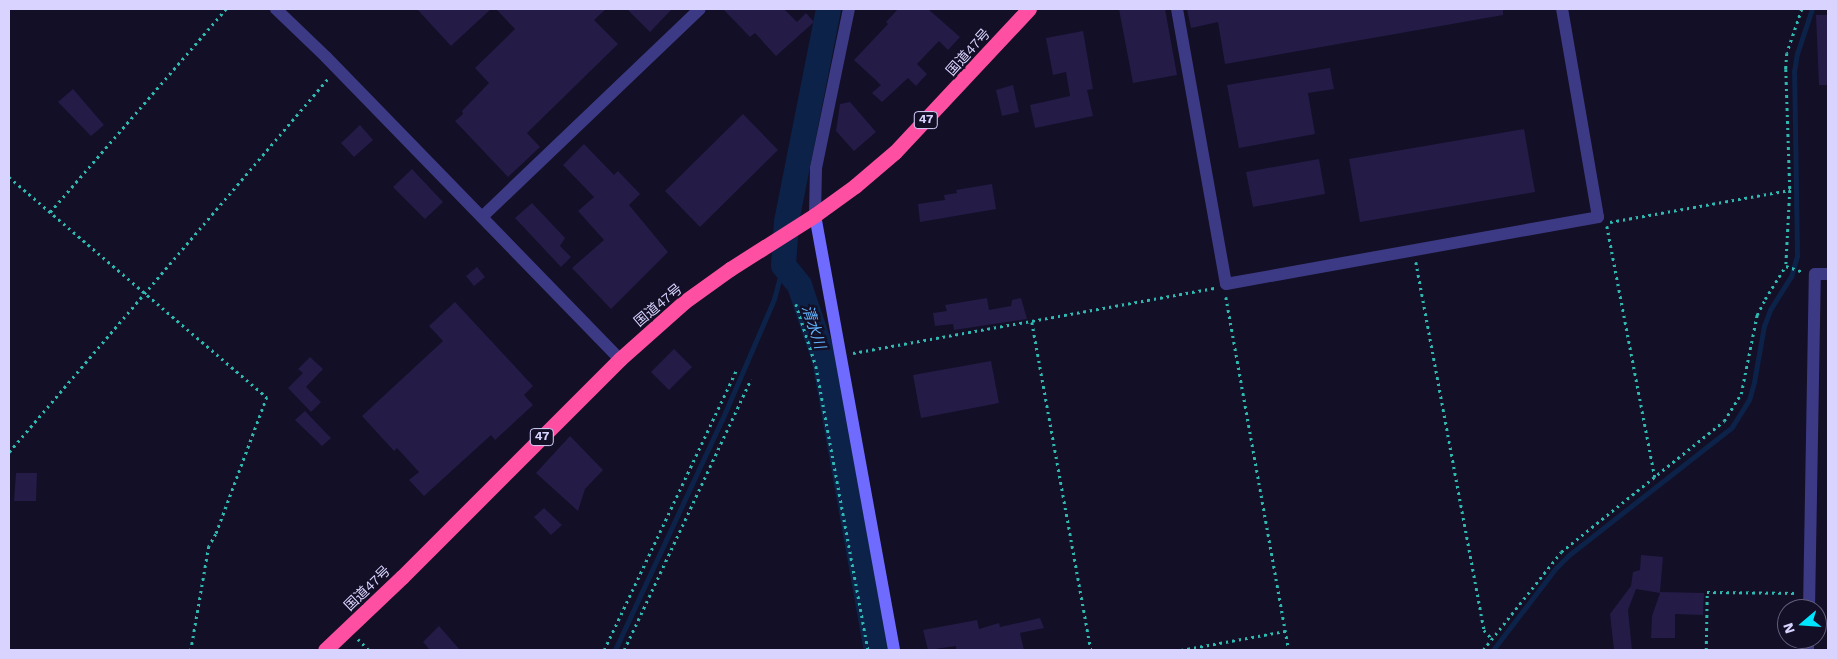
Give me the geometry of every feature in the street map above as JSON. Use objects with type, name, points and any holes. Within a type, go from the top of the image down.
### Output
[{"type":"highway","name":"国道47号","points":[[325,650],[402,577],[620,359],[684,302],[812,217],[855,186],[895,152],[1029,9]]},
{"type":"street","points":[[276,9],[337,67],[620,359]]},
{"type":"street","points":[[482,217],[700,9]]},
{"type":"street","points":[[849,9],[816,168],[812,217],[841,355],[894,650]]},
{"type":"street","points":[[1177,9],[1225,285],[1598,217],[1562,9]]},
{"type":"street","points":[[1809,599],[1815,274],[1828,274]]},
{"type":"path","points":[[50,212],[226,9]]},
{"type":"path","points":[[1483,650],[1560,552],[1724,422],[1734,408],[1740,394],[1757,316],[1765,299],[1786,266],[1790,190],[1787,61],[1791,38],[1802,9]]},
{"type":"path","points":[[9,452],[337,67]]},
{"type":"path","points":[[9,177],[267,396],[216,534],[209,546],[191,650]]},
{"type":"path","points":[[1655,477],[1606,222],[1790,190]]},
{"type":"path","points":[[1414,250],[1484,630],[1492,639]]},
{"type":"path","points":[[1786,266],[1799,272]]},
{"type":"path","points":[[841,355],[1225,285],[1289,650]]},
{"type":"path","points":[[796,304],[816,366],[868,650]]},
{"type":"path","points":[[1032,321],[1091,650]]},
{"type":"path","points":[[604,650],[737,369]]},
{"type":"path","points":[[624,650],[751,379]]},
{"type":"path","points":[[1706,650],[1707,592],[1809,594]]},
{"type":"path","points":[[1181,650],[1286,631]]},
{"type":"building","points":[[417,9],[491,9],[451,46]]},
{"type":"building","points":[[496,9],[606,9],[594,20],[618,44],[527,133],[540,147],[508,177],[455,121],[489,83],[475,68],[515,29]]},
{"type":"building","points":[[627,9],[672,9],[650,32]]},
{"type":"building","points":[[723,9],[784,9],[797,22],[806,13],[814,22],[776,56],[755,33],[750,37]]},
{"type":"building","points":[[898,9],[928,9],[960,37],[948,50],[939,41],[917,64],[927,74],[916,86],[908,78],[882,102],[872,93],[881,85],[854,60],[888,24],[886,22]]},
{"type":"building","points":[[1119,9],[1165,9],[1177,75],[1133,83]]},
{"type":"building","points":[[1187,9],[1503,9],[1503,15],[1225,64],[1218,22],[1191,28]]},
{"type":"building","points":[[1816,15],[1828,15],[1828,85],[1819,85]]},
{"type":"building","points":[[1083,31],[1093,89],[1087,90],[1093,116],[1035,128],[1030,105],[1070,96],[1066,72],[1053,75],[1046,38]]},
{"type":"building","points":[[1330,68],[1334,89],[1308,93],[1315,134],[1239,148],[1227,85]]},
{"type":"building","points":[[1013,85],[1019,112],[1002,116],[996,90]]},
{"type":"building","points":[[73,89],[104,125],[91,136],[58,102]]},
{"type":"building","points":[[850,102],[876,132],[854,151],[836,131],[840,104]]},
{"type":"building","points":[[743,114],[778,150],[700,227],[665,191]]},
{"type":"building","points":[[360,125],[373,140],[354,157],[341,143]]},
{"type":"building","points":[[1524,129],[1535,192],[1360,222],[1349,159]]},
{"type":"building","points":[[584,144],[614,175],[618,171],[640,194],[629,205],[668,252],[611,309],[572,268],[604,240],[578,211],[594,197],[563,165]]},
{"type":"building","points":[[1319,159],[1325,194],[1253,207],[1246,172]]},
{"type":"building","points":[[412,169],[443,202],[425,219],[393,187]]},
{"type":"building","points":[[992,184],[996,209],[920,222],[918,204],[945,200],[944,195],[957,193],[956,190]]},
{"type":"building","points":[[532,203],[565,238],[560,246],[571,257],[561,267],[515,218]]},
{"type":"building","points":[[477,267],[485,277],[474,286],[466,276]]},
{"type":"building","points":[[987,298],[989,310],[1011,306],[1012,300],[1021,298],[1027,319],[954,330],[953,324],[935,326],[933,313],[947,311],[945,305]]},
{"type":"building","points":[[455,302],[533,386],[524,395],[533,405],[495,440],[491,435],[424,496],[409,480],[419,472],[397,448],[394,451],[362,416],[443,341],[429,326]]},
{"type":"building","points":[[674,349],[692,367],[669,390],[651,372]]},
{"type":"building","points":[[310,357],[323,369],[306,387],[321,402],[311,412],[288,388],[303,373],[298,369]]},
{"type":"building","points":[[991,361],[999,403],[921,418],[913,375]]},
{"type":"building","points":[[305,411],[331,438],[322,446],[295,420]]},
{"type":"building","points":[[570,436],[603,470],[585,489],[578,511],[536,473]]},
{"type":"building","points":[[16,473],[37,473],[36,501],[14,501]]},
{"type":"building","points":[[544,508],[562,525],[551,535],[534,517]]},
{"type":"building","points":[[1641,555],[1663,557],[1660,592],[1704,593],[1703,615],[1675,614],[1675,638],[1651,638],[1652,616],[1660,593],[1636,589],[1628,610],[1632,650],[1614,650],[1610,614],[1631,586],[1633,572],[1640,570]]},
{"type":"building","points":[[1040,618],[1044,628],[1020,633],[1024,650],[956,650],[956,646],[928,650],[923,630],[977,620],[979,629],[999,623],[1000,627]]},
{"type":"building","points":[[439,626],[460,650],[430,650],[423,642]]},
{"type":"waterway","name":"清水川","points":[[828,9],[786,222],[783,265],[799,285],[824,359],[876,650]]},
{"type":"waterway","points":[[1493,650],[1556,568],[1569,555],[1732,427],[1749,400],[1764,326],[1770,310],[1791,277],[1797,256],[1794,72],[1797,54],[1812,9]]},
{"type":"waterway","points":[[615,650],[722,420],[774,299],[783,265]]}]
